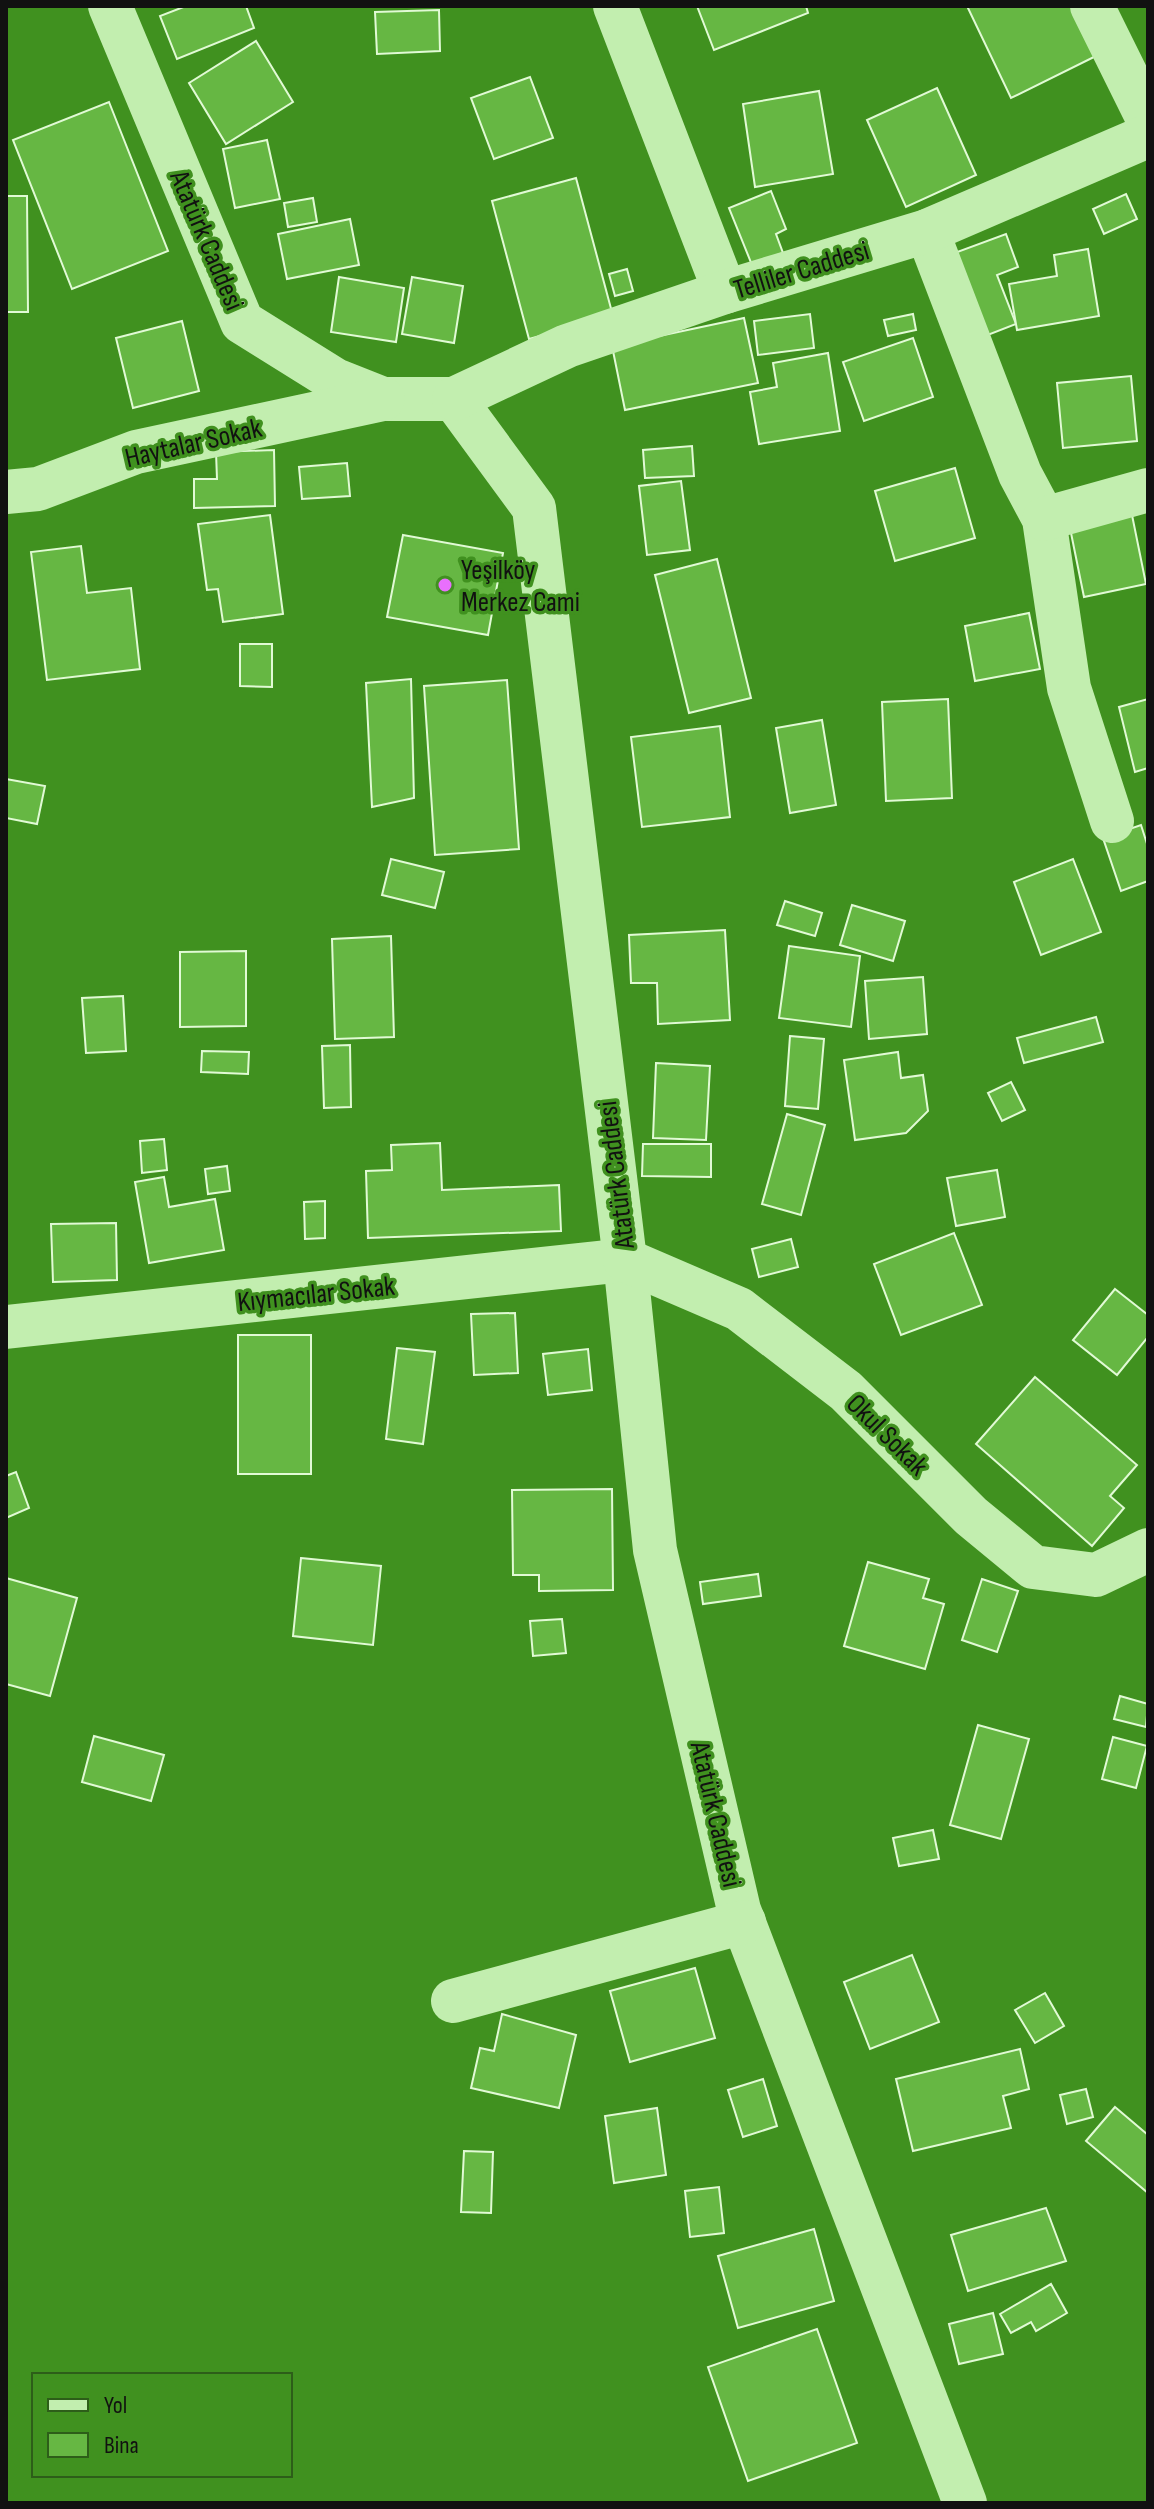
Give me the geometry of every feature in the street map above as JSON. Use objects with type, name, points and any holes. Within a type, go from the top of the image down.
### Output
[{"type":"street","name":"Atatürk Caddesi","points":[[110,6],[242,322],[335,380],[383,399],[454,399],[534,508],[625,1260],[655,1550],[744,1922],[965,2503]]},
{"type":"street","points":[[615,6],[725,292]]},
{"type":"street","points":[[1092,6],[1148,119]]},
{"type":"street","name":"Telliler Caddesi","points":[[454,399],[567,346],[725,292],[927,231],[1148,136]]},
{"type":"street","points":[[927,231],[1020,474],[1044,519],[1069,688],[1112,821]]},
{"type":"street","name":"Haytalar Sokak","points":[[6,492],[38,489],[136,452],[383,399]]},
{"type":"street","points":[[1044,519],[1148,490]]},
{"type":"street","name":"Kıymacılar Sokak","points":[[6,1327],[625,1260]]},
{"type":"street","name":"Okul Sokak","points":[[625,1260],[739,1309],[846,1391],[971,1516],[1033,1567],[1096,1575],[1148,1550]]},
{"type":"street","points":[[453,2001],[744,1922]]},
{"type":"building","points":[[186,6],[246,6],[254,28],[177,59],[160,16]]},
{"type":"building","points":[[697,6],[806,6],[808,13],[714,50]]},
{"type":"building","points":[[967,6],[1072,6],[1096,56],[1011,98]]},
{"type":"building","points":[[439,10],[440,51],[377,54],[375,12]]},
{"type":"building","points":[[256,41],[293,102],[226,144],[189,83]]},
{"type":"building","points":[[530,77],[553,138],[494,159],[471,98]]},
{"type":"building","points":[[937,88],[976,175],[906,207],[867,120]]},
{"type":"building","points":[[819,91],[833,174],[755,187],[743,104]]},
{"type":"building","points":[[109,102],[168,251],[72,289],[13,140]]},
{"type":"building","points":[[267,140],[280,199],[235,208],[223,149]]},
{"type":"building","points":[[576,178],[613,316],[529,339],[492,201]]},
{"type":"building","points":[[771,191],[786,229],[776,234],[783,253],[752,265],[729,208]]},
{"type":"building","points":[[1126,194],[1137,219],[1104,234],[1093,209]]},
{"type":"building","points":[[6,196],[27,196],[28,312],[6,312]]},
{"type":"building","points":[[313,198],[317,222],[288,227],[284,203]]},
{"type":"building","points":[[350,219],[359,265],[287,279],[278,234]]},
{"type":"building","points":[[1006,234],[1018,267],[997,275],[1016,324],[980,338],[949,255]]},
{"type":"building","points":[[1088,249],[1099,316],[1017,330],[1009,284],[1057,276],[1054,255]]},
{"type":"building","points":[[627,269],[633,291],[615,296],[609,274]]},
{"type":"building","points":[[339,277],[404,288],[396,342],[331,332]]},
{"type":"building","points":[[412,277],[463,286],[454,343],[402,334]]},
{"type":"building","points":[[810,314],[814,348],[758,355],[754,321]]},
{"type":"building","points":[[913,314],[916,330],[888,336],[884,320]]},
{"type":"building","points":[[744,318],[758,383],[625,410],[612,346]]},
{"type":"building","points":[[182,321],[199,391],[133,408],[116,338]]},
{"type":"building","points":[[913,338],[933,397],[864,421],[843,362]]},
{"type":"building","points":[[828,353],[840,431],[759,444],[750,392],[777,387],[773,363]]},
{"type":"building","points":[[1131,376],[1137,441],[1063,448],[1057,383]]},
{"type":"building","points":[[692,446],[694,476],[645,478],[643,450]]},
{"type":"building","points":[[274,450],[275,506],[194,508],[194,479],[217,479],[216,452]]},
{"type":"building","points":[[347,463],[350,496],[302,499],[299,467]]},
{"type":"building","points":[[955,468],[975,538],[895,561],[875,491]]},
{"type":"building","points":[[681,481],[690,550],[647,555],[639,486]]},
{"type":"building","points":[[270,515],[283,614],[223,622],[218,589],[207,590],[198,524]]},
{"type":"building","points":[[1132,515],[1146,584],[1084,597],[1070,528]]},
{"type":"building","name":"Yeşilköy Merkez Cami","points":[[403,535],[503,553],[488,635],[387,617]]},
{"type":"building","points":[[81,546],[87,593],[131,588],[140,669],[47,680],[31,552]]},
{"type":"building","points":[[717,559],[751,698],[689,713],[655,575]]},
{"type":"building","points":[[1029,613],[1040,669],[975,681],[965,626]]},
{"type":"building","points":[[240,644],[272,644],[272,687],[240,686]]},
{"type":"building","points":[[411,679],[414,798],[372,807],[366,683]]},
{"type":"building","points":[[507,680],[519,849],[435,855],[424,686]]},
{"type":"building","points":[[948,699],[952,798],[886,801],[882,702]]},
{"type":"building","points":[[1148,699],[1148,768],[1135,772],[1119,707]]},
{"type":"building","points":[[822,720],[836,805],[790,813],[776,728]]},
{"type":"building","points":[[720,726],[730,817],[642,827],[631,737]]},
{"type":"building","points":[[6,779],[45,786],[37,824],[6,818]]},
{"type":"building","points":[[1141,825],[1148,847],[1148,881],[1121,891],[1103,838]]},
{"type":"building","points":[[391,859],[444,872],[435,908],[382,895]]},
{"type":"building","points":[[1073,859],[1101,932],[1041,955],[1014,882]]},
{"type":"building","points":[[785,901],[822,913],[815,936],[777,925]]},
{"type":"building","points":[[852,905],[905,921],[893,961],[840,945]]},
{"type":"building","points":[[725,930],[730,1020],[658,1024],[657,983],[631,983],[629,935]]},
{"type":"building","points":[[391,936],[394,1037],[335,1039],[332,939]]},
{"type":"building","points":[[789,946],[860,956],[851,1027],[779,1018]]},
{"type":"building","points":[[246,951],[246,1026],[180,1027],[180,952]]},
{"type":"building","points":[[923,977],[927,1034],[869,1039],[865,981]]},
{"type":"building","points":[[123,996],[126,1051],[86,1053],[82,998]]},
{"type":"building","points":[[1096,1017],[1103,1042],[1024,1063],[1017,1038]]},
{"type":"building","points":[[790,1036],[824,1039],[818,1109],[785,1106]]},
{"type":"building","points":[[350,1045],[351,1107],[324,1108],[322,1046]]},
{"type":"building","points":[[202,1051],[249,1052],[248,1074],[201,1072]]},
{"type":"building","points":[[898,1052],[901,1078],[923,1075],[928,1111],[906,1133],[855,1140],[844,1060]]},
{"type":"building","points":[[656,1063],[710,1066],[706,1140],[653,1138]]},
{"type":"building","points":[[1011,1082],[1025,1110],[1002,1121],[988,1093]]},
{"type":"building","points":[[787,1114],[825,1125],[801,1215],[762,1204]]},
{"type":"building","points":[[164,1139],[167,1170],[142,1173],[140,1141]]},
{"type":"building","points":[[440,1143],[442,1190],[559,1185],[561,1231],[368,1238],[366,1171],[392,1170],[391,1145]]},
{"type":"building","points":[[643,1144],[711,1144],[711,1177],[642,1176]]},
{"type":"building","points":[[227,1166],[230,1191],[208,1194],[205,1169]]},
{"type":"building","points":[[997,1170],[1005,1217],[956,1226],[947,1178]]},
{"type":"building","points":[[164,1177],[169,1207],[215,1199],[224,1250],[149,1263],[135,1182]]},
{"type":"building","points":[[325,1201],[325,1238],[305,1239],[304,1202]]},
{"type":"building","points":[[116,1223],[117,1280],[53,1282],[51,1224]]},
{"type":"building","points":[[954,1233],[982,1305],[901,1335],[874,1264]]},
{"type":"building","points":[[791,1239],[798,1267],[759,1277],[752,1249]]},
{"type":"building","points":[[1115,1289],[1148,1315],[1148,1337],[1117,1375],[1073,1340]]},
{"type":"building","points":[[515,1313],[518,1373],[474,1375],[471,1314]]},
{"type":"building","points":[[238,1335],[311,1335],[311,1474],[238,1474]]},
{"type":"building","points":[[397,1348],[435,1352],[423,1444],[386,1439]]},
{"type":"building","points":[[588,1349],[592,1390],[548,1395],[543,1354]]},
{"type":"building","points":[[1035,1377],[1137,1465],[1110,1496],[1124,1508],[1092,1546],[976,1444]]},
{"type":"building","points":[[16,1472],[29,1508],[6,1518],[6,1476]]},
{"type":"building","points":[[612,1489],[613,1590],[539,1591],[539,1575],[513,1575],[512,1490]]},
{"type":"building","points":[[301,1558],[381,1566],[373,1645],[293,1636]]},
{"type":"building","points":[[868,1562],[929,1579],[923,1598],[944,1604],[925,1669],[844,1646]]},
{"type":"building","points":[[758,1574],[761,1596],[703,1604],[700,1582]]},
{"type":"building","points":[[6,1578],[77,1598],[50,1696],[6,1684]]},
{"type":"building","points":[[982,1579],[1018,1591],[997,1652],[962,1640]]},
{"type":"building","points":[[562,1619],[566,1653],[533,1656],[530,1621]]},
{"type":"building","points":[[1120,1696],[1148,1704],[1146,1727],[1114,1719]]},
{"type":"building","points":[[978,1725],[1029,1739],[1001,1839],[950,1825]]},
{"type":"building","points":[[94,1736],[164,1755],[151,1801],[82,1782]]},
{"type":"building","points":[[1113,1737],[1147,1746],[1136,1788],[1102,1779]]},
{"type":"building","points":[[933,1830],[939,1859],[899,1866],[893,1838]]},
{"type":"building","points":[[912,1955],[939,2022],[870,2049],[844,1982]]},
{"type":"building","points":[[695,1968],[715,2038],[630,2062],[610,1991]]},
{"type":"building","points":[[1045,1993],[1064,2026],[1035,2043],[1015,2010]]},
{"type":"building","points":[[502,2014],[576,2035],[559,2108],[471,2088],[480,2048],[494,2051]]},
{"type":"building","points":[[1020,2049],[1029,2089],[1003,2096],[1011,2128],[913,2151],[896,2079]]},
{"type":"building","points":[[763,2079],[777,2126],[743,2137],[728,2090]]},
{"type":"building","points":[[1086,2089],[1093,2117],[1067,2124],[1060,2095]]},
{"type":"building","points":[[1115,2107],[1148,2135],[1148,2193],[1086,2141]]},
{"type":"building","points":[[657,2108],[666,2175],[614,2183],[605,2116]]},
{"type":"building","points":[[464,2151],[493,2152],[491,2213],[461,2212]]},
{"type":"building","points":[[719,2187],[724,2233],[690,2237],[685,2191]]},
{"type":"building","points":[[1046,2208],[1066,2261],[968,2291],[951,2235]]},
{"type":"building","points":[[814,2229],[834,2301],[738,2328],[718,2256]]},
{"type":"building","points":[[1051,2284],[1067,2313],[1036,2331],[1031,2322],[1011,2333],[1000,2314]]},
{"type":"building","points":[[993,2313],[1003,2354],[959,2364],[949,2324]]},
{"type":"building","points":[[817,2329],[857,2443],[748,2481],[708,2367]]},
{"type":"place","name":"Yeşilköy Merkez Cami","points":[[445,585]]}]
